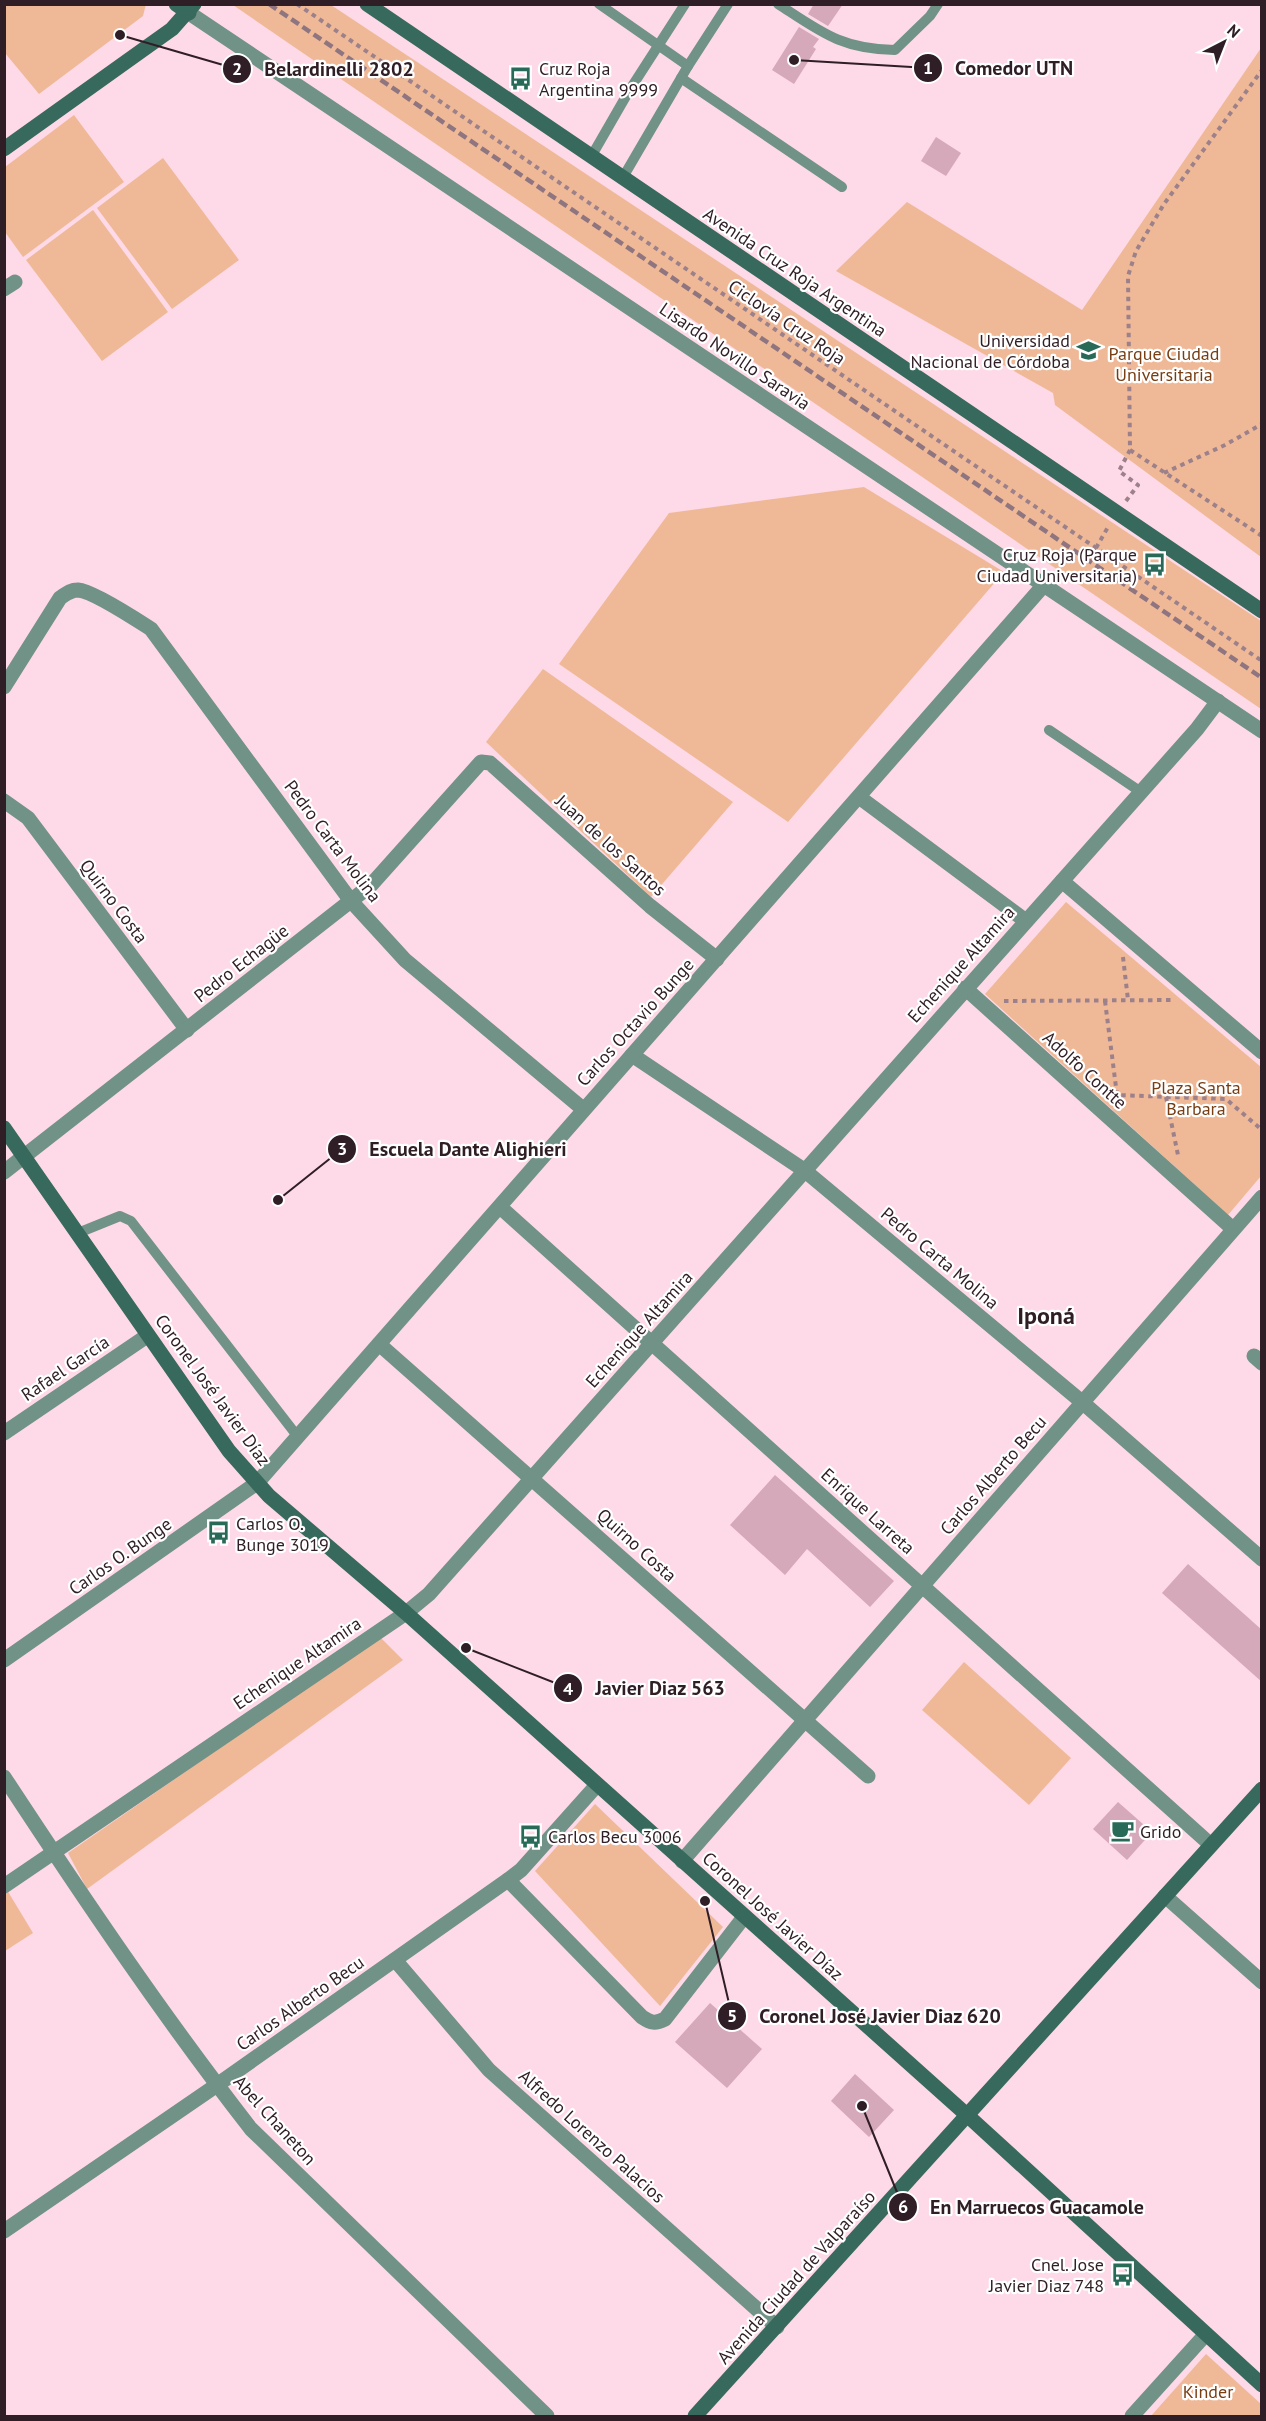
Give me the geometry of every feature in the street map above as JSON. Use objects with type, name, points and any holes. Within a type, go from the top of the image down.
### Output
[{"type":"main road","name":"Avenida Cruz Roja Argentina","points":[[367,4],[1262,611]]},
{"type":"main road","points":[[4,149],[172,29],[186,7]]},
{"type":"main road","name":"Coronel José Javier Díaz","points":[[4,1128],[229,1452],[257,1483],[406,1613],[968,2116],[1262,2385]]},
{"type":"main road","name":"Avenida Ciudad de Valparaíso","points":[[695,2416],[1262,1789]]},
{"type":"street","name":"Lisardo Novillo Saravia","points":[[186,7],[1043,586],[1262,731]]},
{"type":"street","name":"Carlos Octavio Bunge","points":[[257,1483],[1043,586]]},
{"type":"street","name":"Pedro Carta Molina","points":[[20,661],[60,598],[68,592],[77,590],[87,592],[151,629],[351,901],[405,960],[583,1109]]},
{"type":"street","points":[[4,656],[20,661],[4,687]]},
{"type":"street","name":"Echenique Altamira","points":[[4,1886],[406,1613],[429,1594],[965,988],[1142,792],[1197,729],[1218,701]]},
{"type":"street","name":"Pedro Echagüe","points":[[4,1172],[25,1158],[371,885],[481,762]]},
{"type":"street","name":"Juan de los Santos","points":[[481,762],[490,763],[650,906],[717,959]]},
{"type":"street","points":[[859,796],[1026,921]]},
{"type":"street","name":"Quirno Costa","points":[[4,801],[28,818],[187,1030]]},
{"type":"street","points":[[1062,881],[1262,1052]]},
{"type":"street","name":"Adolfo Contte","points":[[965,988],[1233,1229]]},
{"type":"street","name":"Pedro Carta Molina","points":[[632,1055],[804,1170],[1082,1402],[1262,1559]]},
{"type":"street","name":"Carlos Alberto Becu","points":[[682,1861],[1262,1197]]},
{"type":"street","name":"Enrique Larreta","points":[[500,1207],[1211,1845]]},
{"type":"street","name":"Rafael García","points":[[4,1433],[147,1336]]},
{"type":"street","name":"Quirno Costa","points":[[379,1344],[868,1776]]},
{"type":"street","name":"Carlos O. Bunge","points":[[4,1660],[257,1483]]},
{"type":"street","name":"Abel Chaneton","points":[[4,1777],[53,1852],[217,2085],[268,2147],[547,2416]]},
{"type":"street","name":"Carlos Alberto Becu","points":[[4,2231],[217,2085],[508,1880],[521,1870],[597,1785]]},
{"type":"street","points":[[508,1880],[649,2022],[656,2023],[665,2019],[744,1917]]},
{"type":"street","points":[[1165,1896],[1262,1982]]},
{"type":"street","name":"Alfredo Lorenzo Palacios","points":[[395,1960],[489,2070],[777,2327]]},
{"type":"street","points":[[1132,2416],[1206,2334]]},
{"type":"lane","points":[[599,4],[688,66]]},
{"type":"lane","points":[[591,157],[658,45],[686,4]]},
{"type":"lane","points":[[622,178],[688,66],[728,4]]},
{"type":"lane","points":[[778,4],[830,38],[873,49],[895,50],[930,16],[938,4]]},
{"type":"lane","points":[[681,78],[842,187]]},
{"type":"lane","points":[[1049,730],[1142,792]]},
{"type":"lane","points":[[78,1233],[120,1215],[131,1221],[298,1437]]},
{"type":"path","name":"Ciclovía Cruz Roja","points":[[297,4],[1262,661]]},
{"type":"path","points":[[1262,70],[1164,204],[1136,251],[1128,276],[1130,450],[1163,474],[1262,536]]},
{"type":"path","points":[[1163,474],[1225,445],[1262,424]]},
{"type":"path","points":[[1120,932],[1128,1000]]},
{"type":"path","points":[[1105,1000],[1117,1095],[1226,1100],[1262,1130]]},
{"type":"path","points":[[979,1001],[1201,1000]]},
{"type":"path","points":[[1166,1097],[1184,1185]]},
{"type":"green space","points":[[146,4],[143,16],[39,94],[5,53],[5,5]]},
{"type":"green space","points":[[233,5],[331,5],[1261,621],[1261,709]]},
{"type":"green space","name":"Parque Ciudad Universitaria","points":[[1261,48],[1262,557],[1055,405],[1053,393],[836,271],[907,202],[1082,310]]},
{"type":"green space","points":[[74,115],[124,182],[23,257],[5,232],[5,167]]},
{"type":"green space","points":[[163,158],[239,260],[172,309],[97,208]]},
{"type":"green space","points":[[93,210],[168,312],[102,361],[26,260]]},
{"type":"green space","points":[[864,487],[1004,572],[788,822],[559,664],[669,513]]},
{"type":"green space","points":[[543,669],[733,802],[651,897],[486,742]]},
{"type":"green space","name":"Plaza Santa Barbara","points":[[1066,902],[1261,1067],[1261,1176],[1228,1215],[985,994]]},
{"type":"green space","points":[[380,1637],[403,1660],[87,1889],[68,1853]]},
{"type":"green space","points":[[964,1662],[1071,1758],[1029,1805],[922,1710]]},
{"type":"green space","points":[[595,1804],[723,1927],[660,2006],[535,1871]]},
{"type":"green space","points":[[7,1890],[33,1933],[5,1951],[4,1891]]},
{"type":"green space","name":"Kinder","points":[[1206,2354],[1261,2404],[1261,2416],[1151,2416]]},
{"type":"building","points":[[814,4],[843,4],[828,26],[808,14]]},
{"type":"building","points":[[799,27],[819,39],[813,47],[816,49],[794,84],[772,70]]},
{"type":"building","points":[[936,137],[961,153],[946,176],[921,161]]},
{"type":"building","points":[[775,1475],[894,1581],[870,1607],[807,1549],[785,1575],[730,1525]]},
{"type":"building","points":[[1188,1564],[1262,1630],[1262,1682],[1162,1593]]},
{"type":"building","name":"Grido","points":[[1118,1802],[1152,1832],[1127,1860],[1093,1829]]},
{"type":"building","points":[[710,2003],[762,2049],[727,2088],[675,2042]]},
{"type":"building","points":[[855,2074],[894,2110],[869,2137],[831,2101]]},
{"type":"railway","points":[[269,4],[1262,678]]},
{"type":"place","name":"Belardinelli 2802","points":[[120,35]]},
{"type":"place","name":"Comedor UTN","points":[[794,60]]},
{"type":"place","name":"Cruz Roja Argentina 9999","points":[[521,78]]},
{"type":"place","name":"Universidad Nacional de Córdoba","points":[[1088,350]]},
{"type":"place","name":"Cruz Roja (Parque Ciudad Universitaria)","points":[[1155,564]]},
{"type":"place","name":"Escuela Dante Alighieri","points":[[278,1200]]},
{"type":"place","name":"Carlos O. Bunge 3019","points":[[218,1533]]},
{"type":"place","name":"Javier Diaz 563","points":[[466,1648]]},
{"type":"place","name":"Grido","points":[[1122,1831]]},
{"type":"place","name":"Carlos Becu 3006","points":[[530,1836]]},
{"type":"place","name":"Coronel José Javier Diaz 620","points":[[705,1901]]},
{"type":"place","name":"En Marruecos Guacamole","points":[[862,2106]]},
{"type":"place","name":"Cnel. Jose Javier Diaz 748","points":[[1122,2274]]},
{"type":"district","name":"Iponá","points":[[1046,1315]]}]
